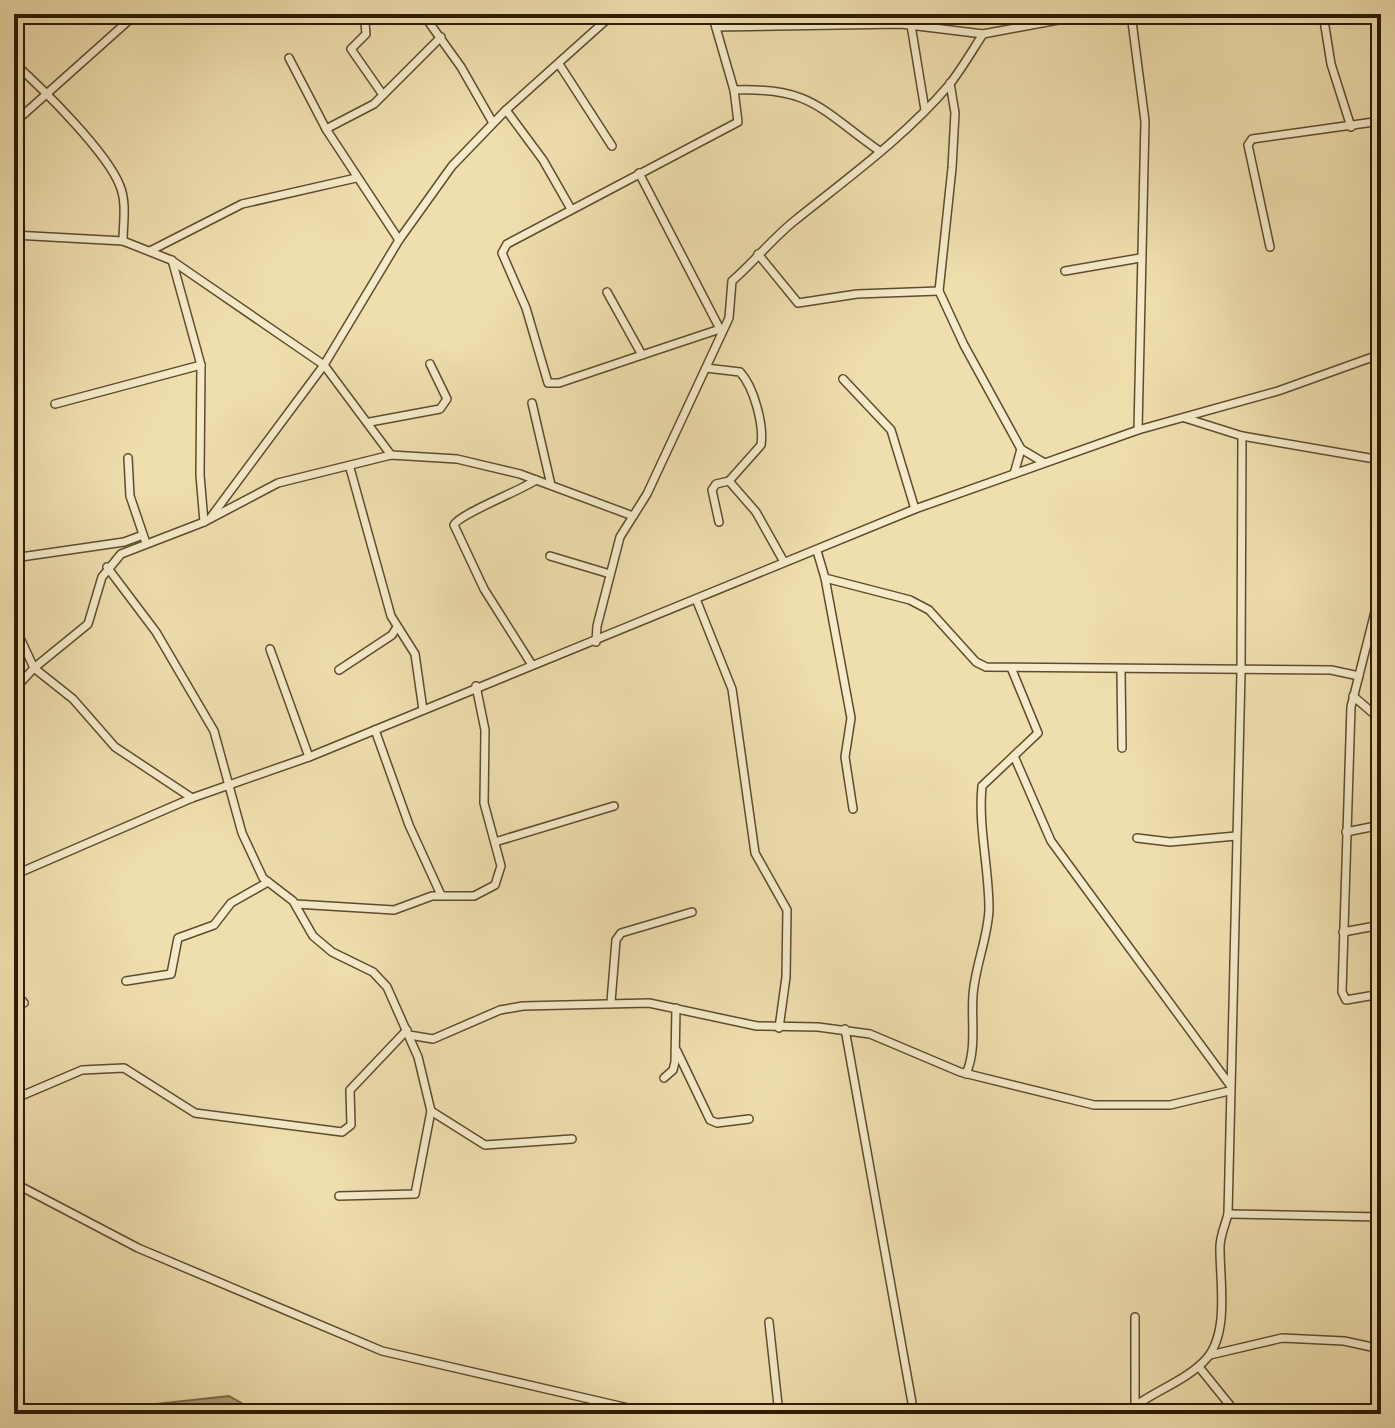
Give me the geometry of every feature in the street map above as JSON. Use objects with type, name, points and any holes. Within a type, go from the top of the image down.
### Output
[{"type":"street","points":[[14,123],[136,14]]},
{"type":"street","points":[[423,14],[441,37],[493,123]]},
{"type":"street","points":[[207,520],[324,365],[399,240],[452,166],[506,110],[613,14]]},
{"type":"street","points":[[712,14],[739,115],[732,127],[507,244],[502,253],[526,308],[546,380],[559,383],[720,330]]},
{"type":"street","points":[[896,14],[901,24]]},
{"type":"street","points":[[716,27],[901,24],[983,34],[1090,14]]},
{"type":"street","points":[[1131,14],[1145,121],[1138,430]]},
{"type":"street","points":[[1323,14],[1331,64],[1351,127]]},
{"type":"street","points":[[365,23],[366,34],[351,49],[383,95]]},
{"type":"street","points":[[911,25],[925,110]]},
{"type":"street","points":[[596,642],[620,537],[731,312],[729,286],[749,269],[758,254],[925,110],[950,83],[983,34]]},
{"type":"street","points":[[326,129],[366,109],[441,37]]},
{"type":"street","points":[[289,58],[326,129],[399,240]]},
{"type":"street","points":[[14,63],[48,93],[120,186],[124,198],[123,241]]},
{"type":"street","points":[[559,64],[612,146]]},
{"type":"street","points":[[950,83],[955,113],[953,154],[939,291],[952,324],[1021,449],[1043,462]]},
{"type":"street","points":[[734,90],[774,89],[800,96],[878,150]]},
{"type":"street","points":[[506,110],[543,160],[571,209]]},
{"type":"street","points":[[1270,247],[1248,145],[1252,139],[1381,121]]},
{"type":"street","points":[[639,173],[699,284],[720,330]]},
{"type":"street","points":[[150,251],[242,204],[356,178]]},
{"type":"street","points":[[14,235],[123,241],[171,260],[324,365],[370,422],[391,455]]},
{"type":"street","points":[[758,254],[798,303],[857,294],[939,291]]},
{"type":"street","points":[[1065,271],[1140,258]]},
{"type":"street","points":[[171,260],[201,365],[200,475],[207,520]]},
{"type":"street","points":[[607,292],[642,355]]},
{"type":"street","points":[[14,875],[192,798],[309,757],[476,686],[596,642],[915,509],[1138,430],[1278,391],[1381,354]]},
{"type":"street","points":[[370,422],[440,409],[447,399],[430,364]]},
{"type":"street","points":[[55,404],[201,365]]},
{"type":"street","points":[[706,368],[740,372],[750,388],[760,425],[761,445],[729,481],[716,484],[712,490],[719,522]]},
{"type":"street","points":[[843,379],[891,430],[915,509]]},
{"type":"street","points":[[532,403],[551,485]]},
{"type":"street","points":[[1183,417],[1242,436],[1381,460]]},
{"type":"street","points":[[1134,1410],[1199,1367],[1210,1355],[1217,1335],[1223,1274],[1219,1249],[1228,1214],[1241,672],[1242,436]]},
{"type":"street","points":[[1014,474],[1021,449]]},
{"type":"street","points":[[14,558],[144,538],[207,520],[278,483],[350,468],[391,455],[476,462],[551,485],[633,516]]},
{"type":"street","points":[[128,458],[130,496],[144,538]]},
{"type":"street","points":[[350,468],[376,571],[397,627],[415,654],[423,710]]},
{"type":"street","points":[[532,665],[484,589],[454,525],[459,518],[504,499],[536,480]]},
{"type":"street","points":[[729,481],[756,512],[784,562]]},
{"type":"street","points":[[14,690],[34,668],[88,624],[107,567],[144,538]]},
{"type":"street","points":[[817,551],[825,578],[851,718],[845,757],[853,809]]},
{"type":"street","points":[[550,556],[610,574]]},
{"type":"street","points":[[107,567],[156,632],[214,731],[227,785],[249,851],[268,882],[296,904],[313,936],[332,952],[381,978],[408,1033],[431,1111],[415,1194],[339,1196]]},
{"type":"street","points":[[825,578],[910,600],[941,621],[976,662],[1012,670],[1331,670],[1359,676]]},
{"type":"street","points":[[1381,588],[1353,696],[1343,932],[1344,998],[1381,994]]},
{"type":"street","points":[[696,599],[732,689],[755,853],[787,910],[786,977],[779,1028]]},
{"type":"street","points":[[14,625],[34,668],[73,699],[115,747],[192,798]]},
{"type":"street","points":[[339,670],[392,635],[397,627]]},
{"type":"street","points":[[270,649],[309,757]]},
{"type":"street","points":[[966,1074],[973,1053],[974,978],[989,913],[988,867],[980,814],[982,786],[1038,733],[1012,670]]},
{"type":"street","points":[[1121,671],[1122,748]]},
{"type":"street","points":[[296,904],[394,910],[441,895],[474,896],[495,885],[501,866],[484,803],[485,730],[476,686]]},
{"type":"street","points":[[1353,696],[1381,720]]},
{"type":"street","points":[[375,730],[412,835],[441,895]]},
{"type":"street","points":[[1014,756],[1051,841],[1230,1088]]},
{"type":"street","points":[[495,842],[614,806]]},
{"type":"street","points":[[1346,832],[1381,825]]},
{"type":"street","points":[[1137,838],[1170,842],[1236,836]]},
{"type":"street","points":[[126,981],[171,974],[178,938],[214,925],[231,903],[268,882]]},
{"type":"street","points":[[611,1002],[616,940],[621,933],[692,912]]},
{"type":"street","points":[[1343,932],[1381,925]]},
{"type":"street","points":[[14,991],[24,1003]]},
{"type":"street","points":[[408,1033],[433,1039],[500,1010],[523,1006],[649,1003],[779,1028],[845,1029],[870,1034],[966,1074],[1094,1105],[1170,1105],[1230,1088]]},
{"type":"street","points":[[664,1078],[673,1070],[677,1051],[676,1008]]},
{"type":"street","points":[[845,1029],[893,1315],[914,1414]]},
{"type":"street","points":[[14,1099],[82,1070],[124,1068],[195,1113],[342,1132],[351,1125],[350,1090],[408,1033]]},
{"type":"street","points":[[677,1051],[710,1120],[717,1123],[749,1119]]},
{"type":"street","points":[[431,1111],[485,1145],[572,1139]]},
{"type":"street","points":[[14,1183],[138,1248],[382,1351],[654,1414]]},
{"type":"street","points":[[1228,1214],[1381,1217]]},
{"type":"street","points":[[1134,1410],[1135,1317]]},
{"type":"street","points":[[769,1322],[779,1414]]},
{"type":"street","points":[[1210,1355],[1282,1338],[1344,1341],[1377,1349],[1381,1359]]},
{"type":"street","points":[[1199,1367],[1237,1414]]},
{"type":"water","points":[[229,1396],[261,1414],[64,1414]]}]
